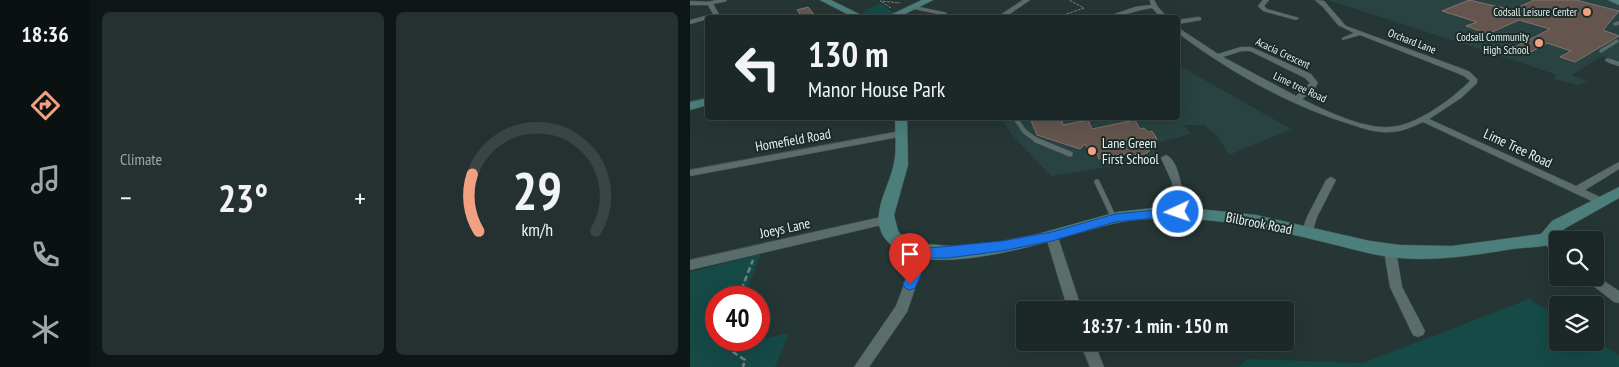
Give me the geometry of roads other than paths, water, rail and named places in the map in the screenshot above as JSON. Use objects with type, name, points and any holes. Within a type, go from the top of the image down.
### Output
[{"type":"street","points":[[824,0],[856,15]]},
{"type":"street","points":[[890,13],[908,4],[928,0]]},
{"type":"street","points":[[1004,15],[1027,0]]},
{"type":"street","points":[[1266,0],[1261,6],[1264,10],[1296,18]]},
{"type":"street","name":"Orchard Lane","points":[[1318,0],[1328,6],[1339,23],[1360,33],[1460,71],[1472,78],[1474,81],[1472,83],[1423,119]]},
{"type":"street","points":[[1612,0],[1619,2]]},
{"type":"street","points":[[690,4],[708,3],[717,15]]},
{"type":"street","points":[[1116,15],[1153,3],[1163,15]]},
{"type":"street","points":[[690,22],[705,19]]},
{"type":"street","points":[[1180,22],[1199,19]]},
{"type":"street","name":"Lime tree Road","points":[[1180,31],[1216,57],[1297,99],[1370,128],[1399,129],[1423,119]]},
{"type":"street","points":[[1344,39],[1360,33]]},
{"type":"street","name":"Acacia Crescent","points":[[1216,57],[1241,49],[1251,49],[1308,76],[1314,83],[1310,89],[1297,99]]},
{"type":"street","points":[[690,106],[705,102]]},
{"type":"street","name":"Lime Tree Road","points":[[1423,119],[1602,202]]},
{"type":"street","points":[[886,220],[888,201],[901,166],[900,120]]},
{"type":"street","name":"Homefield Road","points":[[690,173],[901,134]]},
{"type":"street","points":[[1166,158],[1177,182],[1178,212]]},
{"type":"street","points":[[1577,190],[1619,165]]},
{"type":"street","points":[[1307,233],[1312,217],[1331,180]]},
{"type":"street","name":"Bilbrook Road","points":[[1556,231],[1558,225],[1619,192]]},
{"type":"street","name":"Bilbrook Road","points":[[886,220],[888,228],[897,242],[912,250],[924,253],[974,250],[1052,237],[1115,218],[1178,212],[1244,218],[1390,251],[1457,252],[1525,240],[1549,244]]},
{"type":"street","name":"Joeys Lane","points":[[690,265],[886,220]]},
{"type":"street","points":[[1052,237],[1071,301]]},
{"type":"street","points":[[1390,251],[1396,287],[1418,331]]},
{"type":"street","points":[[861,367],[902,308],[924,253]]},
{"type":"street","points":[[1602,286],[1619,298]]},
{"type":"street","points":[[1089,351],[1093,366]]},
{"type":"lane","points":[[708,3],[725,0]]},
{"type":"lane","points":[[908,4],[945,14]]},
{"type":"lane","points":[[1601,51],[1619,41]]},
{"type":"lane","points":[[1607,60],[1619,64]]},
{"type":"lane","points":[[1016,120],[1024,133],[1033,139],[1070,154]]},
{"type":"lane","points":[[1097,182],[1115,218]]},
{"type":"place","name":"Codsall Leisure Center","points":[[1587,12]]},
{"type":"place","name":"Codsall Community High School","points":[[1539,43]]},
{"type":"place","name":"Lane Green First School","points":[[1092,151]]}]
